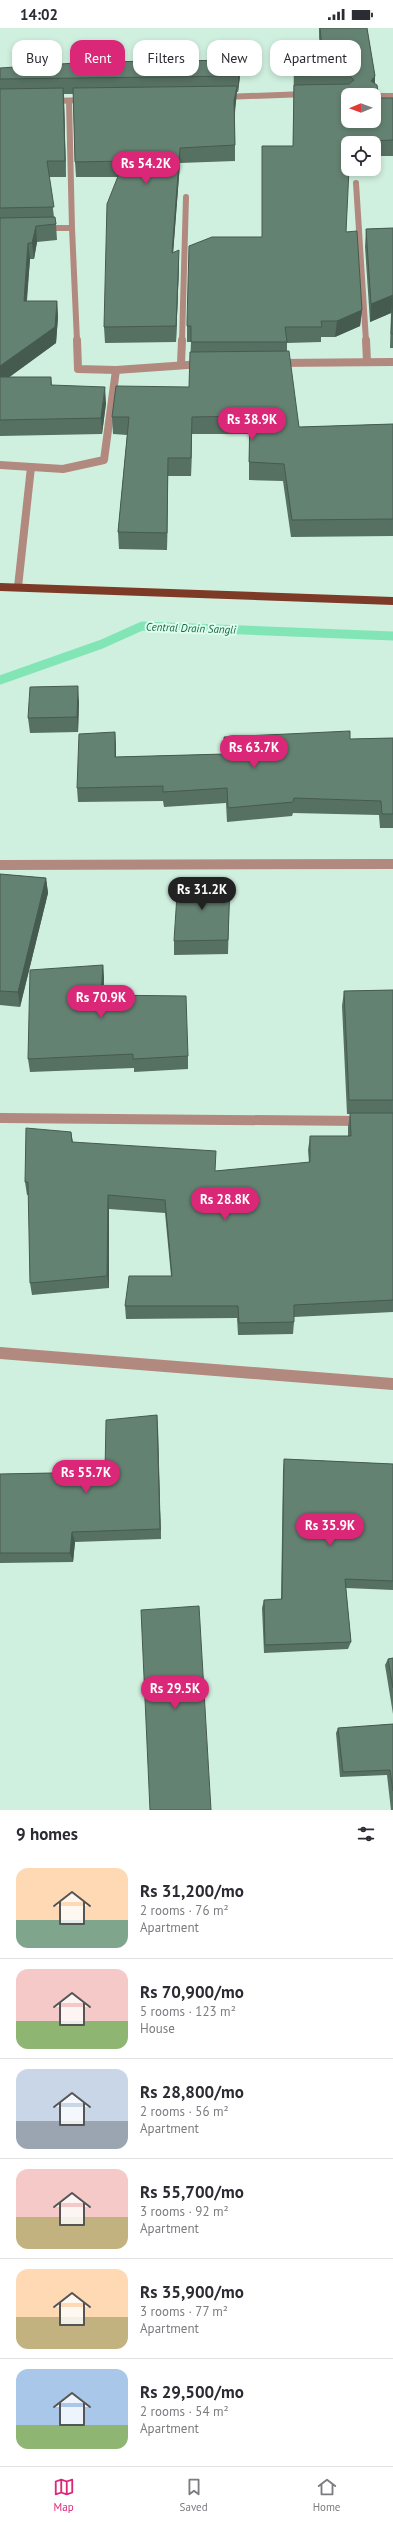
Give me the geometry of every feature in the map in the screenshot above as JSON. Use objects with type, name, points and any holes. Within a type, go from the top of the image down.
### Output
[{"type":"main road","points":[[0,587],[393,601]]},
{"type":"street","points":[[219,97],[316,95]]},
{"type":"street","points":[[381,96],[393,96]]},
{"type":"street","points":[[46,101],[93,100]]},
{"type":"street","points":[[69,101],[72,228],[78,369],[116,370],[181,364],[212,363]]},
{"type":"street","points":[[356,183],[368,362]]},
{"type":"street","points":[[181,364],[186,197]]},
{"type":"street","points":[[36,228],[72,228]]},
{"type":"street","points":[[267,363],[393,362]]},
{"type":"street","points":[[0,465],[63,469],[104,460],[116,370]]},
{"type":"street","points":[[18,588],[31,467]]},
{"type":"street","points":[[0,865],[393,864]]},
{"type":"street","points":[[0,1118],[369,1121]]},
{"type":"street","points":[[0,1353],[393,1384]]},
{"type":"building","points":[[320,28],[367,28],[375,76],[371,81],[377,85],[377,88],[341,88],[341,128],[381,128],[381,98],[393,98],[393,140],[381,141],[381,136],[341,136],[341,176],[349,176],[346,232],[357,231],[362,310],[337,321],[321,321],[322,327],[285,327],[287,342],[191,342],[191,326],[187,326],[189,246],[212,237],[262,237],[262,146],[293,146],[294,85],[349,84],[354,80],[350,76],[361,76],[361,40],[321,40]]},
{"type":"building","points":[[207,60],[207,76],[238,76],[0,79],[0,68],[12,67],[12,76],[62,76],[62,64],[70,63],[70,76],[125,76],[125,62],[133,61],[133,76],[199,76],[199,61]]},
{"type":"building","points":[[237,86],[234,101],[235,145],[180,148],[172,253],[179,250],[176,326],[104,327],[107,204],[124,161],[75,162],[73,88]]},
{"type":"building","points":[[63,88],[65,161],[47,161],[54,207],[0,208],[0,89]]},
{"type":"building","points":[[55,217],[56,224],[36,226],[32,243],[28,243],[24,301],[57,301],[55,327],[0,366],[0,218]]},
{"type":"building","points":[[393,228],[393,295],[371,304],[366,229]]},
{"type":"building","points":[[393,298],[393,334],[391,334]]},
{"type":"building","points":[[289,351],[299,427],[393,424],[393,519],[292,520],[284,464],[249,462],[250,416],[192,417],[191,458],[168,458],[167,533],[118,532],[129,417],[112,417],[116,386],[189,387],[190,352]]},
{"type":"building","points":[[0,377],[51,377],[51,385],[105,387],[101,418],[0,420]]},
{"type":"building","points":[[78,686],[77,717],[28,718],[30,687]]},
{"type":"building","points":[[350,731],[350,739],[393,738],[393,814],[382,814],[381,801],[294,798],[293,802],[228,808],[227,788],[163,792],[163,786],[77,788],[79,734],[115,732],[115,757],[225,754],[224,737]]},
{"type":"building","points":[[0,874],[46,878],[18,992],[0,991]]},
{"type":"building","points":[[178,879],[230,882],[228,940],[174,941]]},
{"type":"building","points":[[103,965],[101,995],[186,996],[188,1056],[133,1059],[133,1054],[28,1059],[30,970]]},
{"type":"building","points":[[393,990],[393,1100],[349,1100],[344,991]]},
{"type":"building","points":[[350,1113],[393,1113],[393,1300],[294,1305],[294,1322],[239,1323],[238,1306],[125,1306],[129,1276],[172,1276],[165,1200],[108,1195],[107,1276],[30,1283],[28,1182],[25,1182],[26,1128],[71,1132],[72,1142],[216,1151],[215,1171],[310,1162],[310,1136],[351,1136]]},
{"type":"building","points":[[157,1415],[160,1529],[72,1532],[70,1553],[0,1553],[0,1474],[105,1472],[106,1420]]},
{"type":"building","points":[[284,1459],[393,1464],[393,1581],[345,1579],[351,1642],[265,1645],[264,1600],[282,1599]]},
{"type":"building","points":[[199,1606],[211,1810],[150,1810],[141,1610]]},
{"type":"building","points":[[393,1658],[393,1688],[388,1659]]},
{"type":"building","points":[[393,1724],[393,1791],[390,1770],[343,1772],[338,1728]]},
{"type":"waterway","name":"Central Drain Sangli","points":[[0,680],[102,644],[142,626],[393,636]]}]
